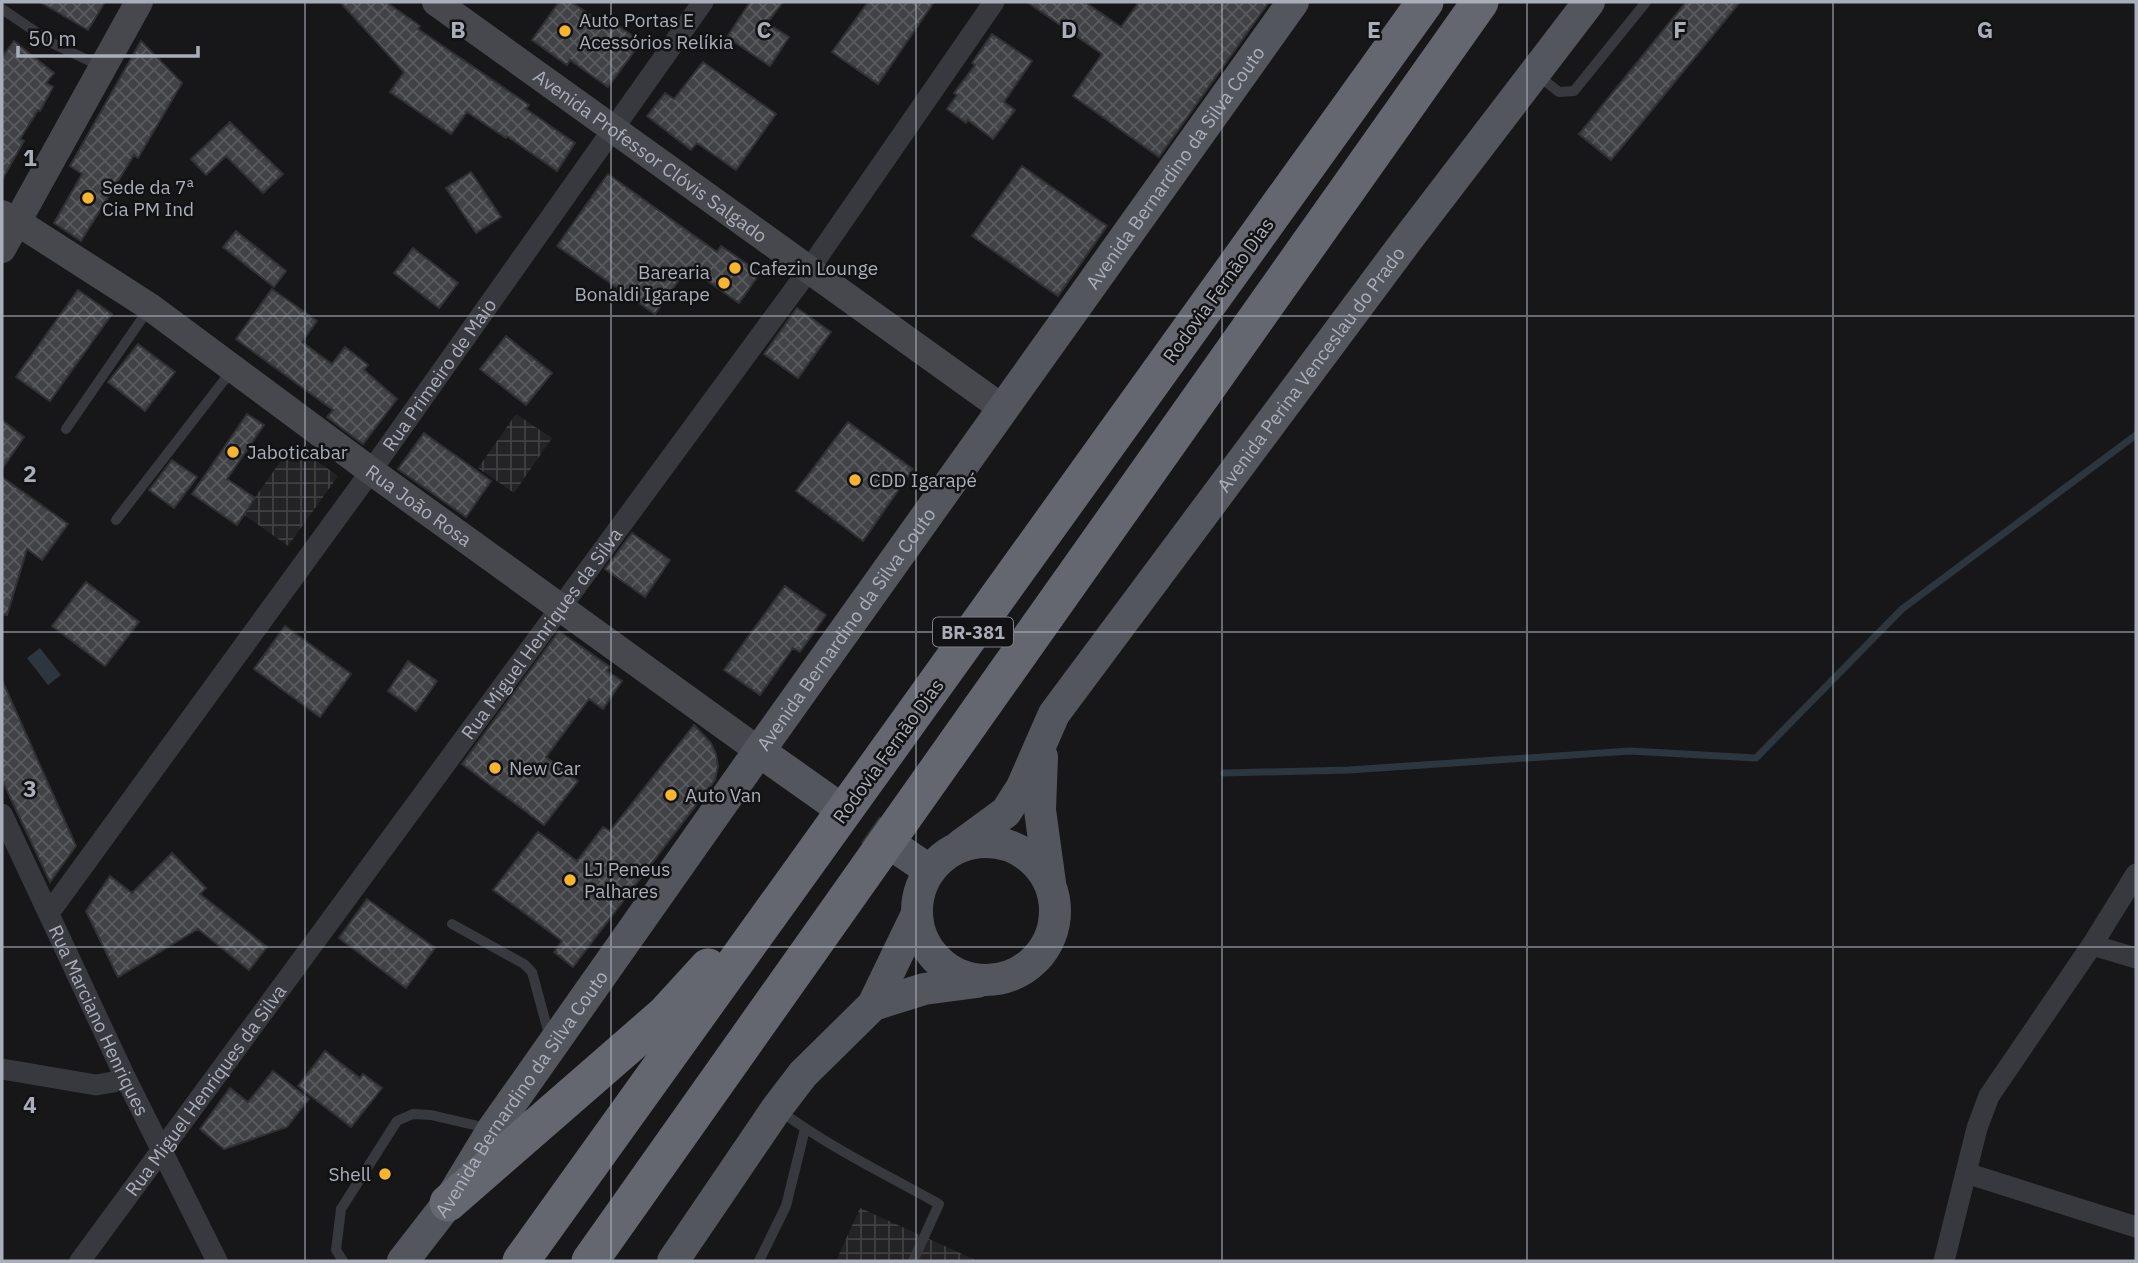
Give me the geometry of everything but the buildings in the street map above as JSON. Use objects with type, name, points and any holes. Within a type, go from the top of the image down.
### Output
[{"type":"highway","name":"Rodovia Fernão Dias","points":[[522,1261],[1425,2]]},
{"type":"highway","name":"BR-381","points":[[590,1261],[1480,2]]},
{"type":"highway","points":[[448,1203],[665,1014],[825,839]]},
{"type":"main road","points":[[2,249],[9,218],[139,2]]},
{"type":"main road","name":"Avenida Professor Clóvis Salgado","points":[[436,2],[1002,408]]},
{"type":"main road","name":"Avenida Bernardino da Silva Couto","points":[[403,1261],[448,1203],[494,1129],[759,751],[1293,2]]},
{"type":"main road","name":"Avenida Perina Venceslau do Prado","points":[[961,845],[1006,812],[1022,787],[1054,714],[1589,2]]},
{"type":"main road","name":"Rua João Rosa","points":[[9,218],[150,307],[371,471],[831,802]]},
{"type":"main road","name":"Avenida Perina Venceslau do Prado","points":[[1043,741],[1040,810],[1051,883]]},
{"type":"main road","points":[[873,1005],[924,989],[986,981],[1009,977],[1029,966],[1044,949],[1054,928],[1056,905],[1051,883],[1039,865],[1023,851],[1004,843],[982,841],[961,845],[943,855],[929,870],[918,892],[916,916],[920,937],[931,954],[946,969],[965,978],[986,981]]},
{"type":"main road","points":[[898,849],[929,870]]},
{"type":"main road","points":[[673,1261],[803,1074],[873,1005],[916,916]]},
{"type":"street","name":"Rua Primeiro de Maio","points":[[50,914],[371,471],[703,2]]},
{"type":"street","name":"Rua Miguel Henriques da Silva","points":[[80,1261],[808,271],[994,2]]},
{"type":"street","name":"Rua Marciano Henriques","points":[[2,814],[125,1077],[216,1261]]},
{"type":"street","points":[[1944,1261],[1982,1110],[2136,874]]},
{"type":"street","points":[[2092,945],[2136,958]]},
{"type":"street","points":[[2,1069],[96,1085],[125,1077]]},
{"type":"street","points":[[1966,1173],[2136,1227]]},
{"type":"lane","points":[[1534,72],[1559,92],[1574,91],[1646,2]]},
{"type":"lane","points":[[2,9],[52,43],[102,67]]},
{"type":"lane","points":[[66,429],[150,307]]},
{"type":"lane","points":[[116,520],[233,368]]},
{"type":"lane","points":[[453,924],[532,971],[552,1048]]},
{"type":"lane","points":[[777,1108],[805,1129],[939,1204],[913,1261]]},
{"type":"lane","points":[[343,1261],[336,1250],[341,1209],[397,1121],[413,1114],[431,1115],[494,1129]]},
{"type":"lane","points":[[759,1261],[786,1206],[805,1129]]},
{"type":"shaded area","points":[[516,414],[552,438],[514,493],[478,468]]},
{"type":"shaded area","points":[[293,444],[338,476],[288,546],[243,514]]},
{"type":"shaded area","points":[[40,648],[61,675],[48,685],[27,658]]},
{"type":"shaded area","points":[[860,1208],[978,1261],[836,1261]]},
{"type":"waterway","points":[[1224,773],[1349,770],[1630,751],[1756,758],[1902,609],[2136,435]]},
{"type":"tunnel","points":[[831,802],[898,849]]},
{"type":"place","name":"Auto Portas E Acessórios Relíkia","points":[[565,31]]},
{"type":"place","name":"Sede da 7ª Cia PM Ind","points":[[88,198]]},
{"type":"place","name":"Cafezin Lounge","points":[[735,268]]},
{"type":"place","name":"Barearia Bonaldi Igarape","points":[[724,283]]},
{"type":"place","name":"Jaboticabar","points":[[233,452]]},
{"type":"place","name":"CDD Igarapé","points":[[855,480]]},
{"type":"place","name":"New Car","points":[[495,768]]},
{"type":"place","name":"Auto Van","points":[[671,795]]},
{"type":"place","name":"LJ Peneus Palhares","points":[[570,880]]},
{"type":"place","name":"Shell","points":[[385,1174]]}]
